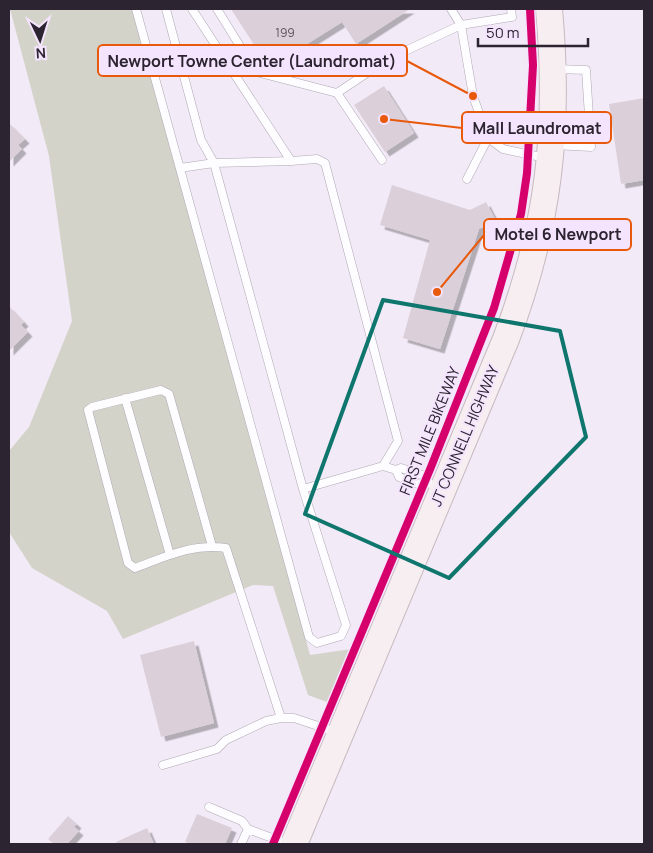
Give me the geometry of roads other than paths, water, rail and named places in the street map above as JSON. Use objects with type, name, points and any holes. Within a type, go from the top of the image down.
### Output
[{"type":"highway","name":"JT CONNELL HIGHWAY","points":[[294,844],[340,734],[434,485],[521,299],[536,248],[552,152],[553,69],[549,9]]},
{"type":"lane","points":[[136,9],[309,637],[317,643],[342,636],[346,625],[304,489],[214,163],[201,140],[166,9]]},
{"type":"lane","points":[[192,9],[291,161]]},
{"type":"lane","points":[[217,9],[256,72],[338,94],[382,160]]},
{"type":"lane","points":[[450,9],[461,25],[473,96],[488,138],[503,149],[552,152],[591,147],[586,70],[553,69]]},
{"type":"lane","points":[[338,94],[388,59],[461,25],[512,17],[511,9]]},
{"type":"lane","points":[[467,179],[488,138]]},
{"type":"lane","points":[[180,168],[214,163],[317,159],[325,163],[398,441],[383,466]]},
{"type":"lane","points":[[212,546],[169,394],[161,390],[92,406],[88,410],[128,563],[135,568],[190,548],[212,546],[226,548],[281,718]]},
{"type":"lane","points":[[125,398],[170,555]]},
{"type":"lane","points":[[304,489],[383,466],[396,470],[400,468],[422,475],[434,485]]},
{"type":"lane","points":[[163,765],[217,749],[226,740],[266,721],[281,718],[294,718],[340,734]]},
{"type":"lane","points":[[209,807],[242,821],[248,829],[288,844]]},
{"type":"lane","points":[[241,844],[248,829]]},
{"type":"place","name":"Newport Towne Center (Laundromat)","points":[[473,96]]},
{"type":"place","name":"Mall Laundromat","points":[[384,119]]},
{"type":"place","name":"Motel 6 Newport","points":[[437,292]]}]
